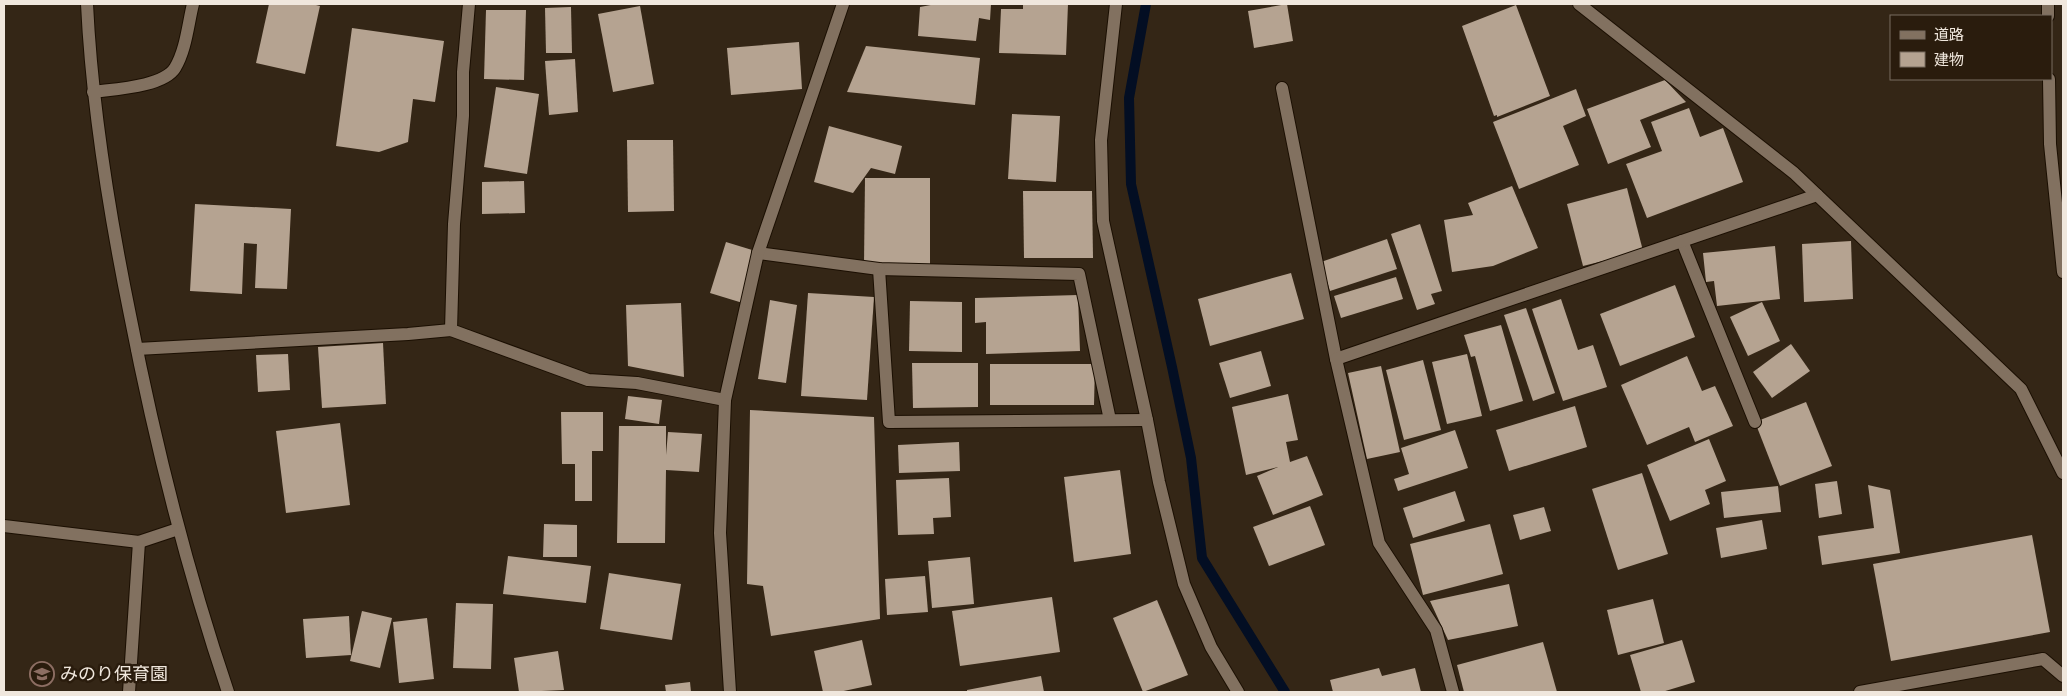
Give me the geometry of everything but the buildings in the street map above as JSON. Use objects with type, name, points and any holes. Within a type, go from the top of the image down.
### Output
[{"type":"street","points":[[87,4],[102,166],[136,349],[178,529],[228,692]]},
{"type":"street","points":[[94,92],[150,83],[163,78],[174,70],[179,58],[192,4]]},
{"type":"street","points":[[451,330],[454,224],[463,116],[463,72],[469,4]]},
{"type":"street","points":[[730,692],[720,533],[725,400],[758,253],[843,4]]},
{"type":"street","points":[[1116,4],[1101,140],[1103,221],[1159,482],[1184,584],[1211,647],[1238,692]]},
{"type":"street","points":[[1579,4],[1794,173],[2021,389],[2063,473]]},
{"type":"street","points":[[2049,80],[2050,144],[2063,272]]},
{"type":"street","points":[[1282,88],[1336,359],[1379,543],[1436,630],[1453,692]]},
{"type":"street","points":[[1336,359],[1817,196]]},
{"type":"street","points":[[1682,241],[1755,422]]},
{"type":"street","points":[[758,253],[879,269],[1079,274],[1110,420]]},
{"type":"street","points":[[879,269],[889,422],[1147,420]]},
{"type":"street","points":[[136,349],[398,335],[451,330],[588,380],[637,383],[725,400]]},
{"type":"street","points":[[4,526],[139,542],[178,529]]},
{"type":"street","points":[[129,692],[139,542]]},
{"type":"street","points":[[1860,692],[2042,659],[2063,676]]},
{"type":"waterway","points":[[1146,4],[1129,98],[1131,184],[1191,458],[1202,558],[1285,692]]},
{"type":"place","name":"みのり保育園","points":[[42,674]]}]
